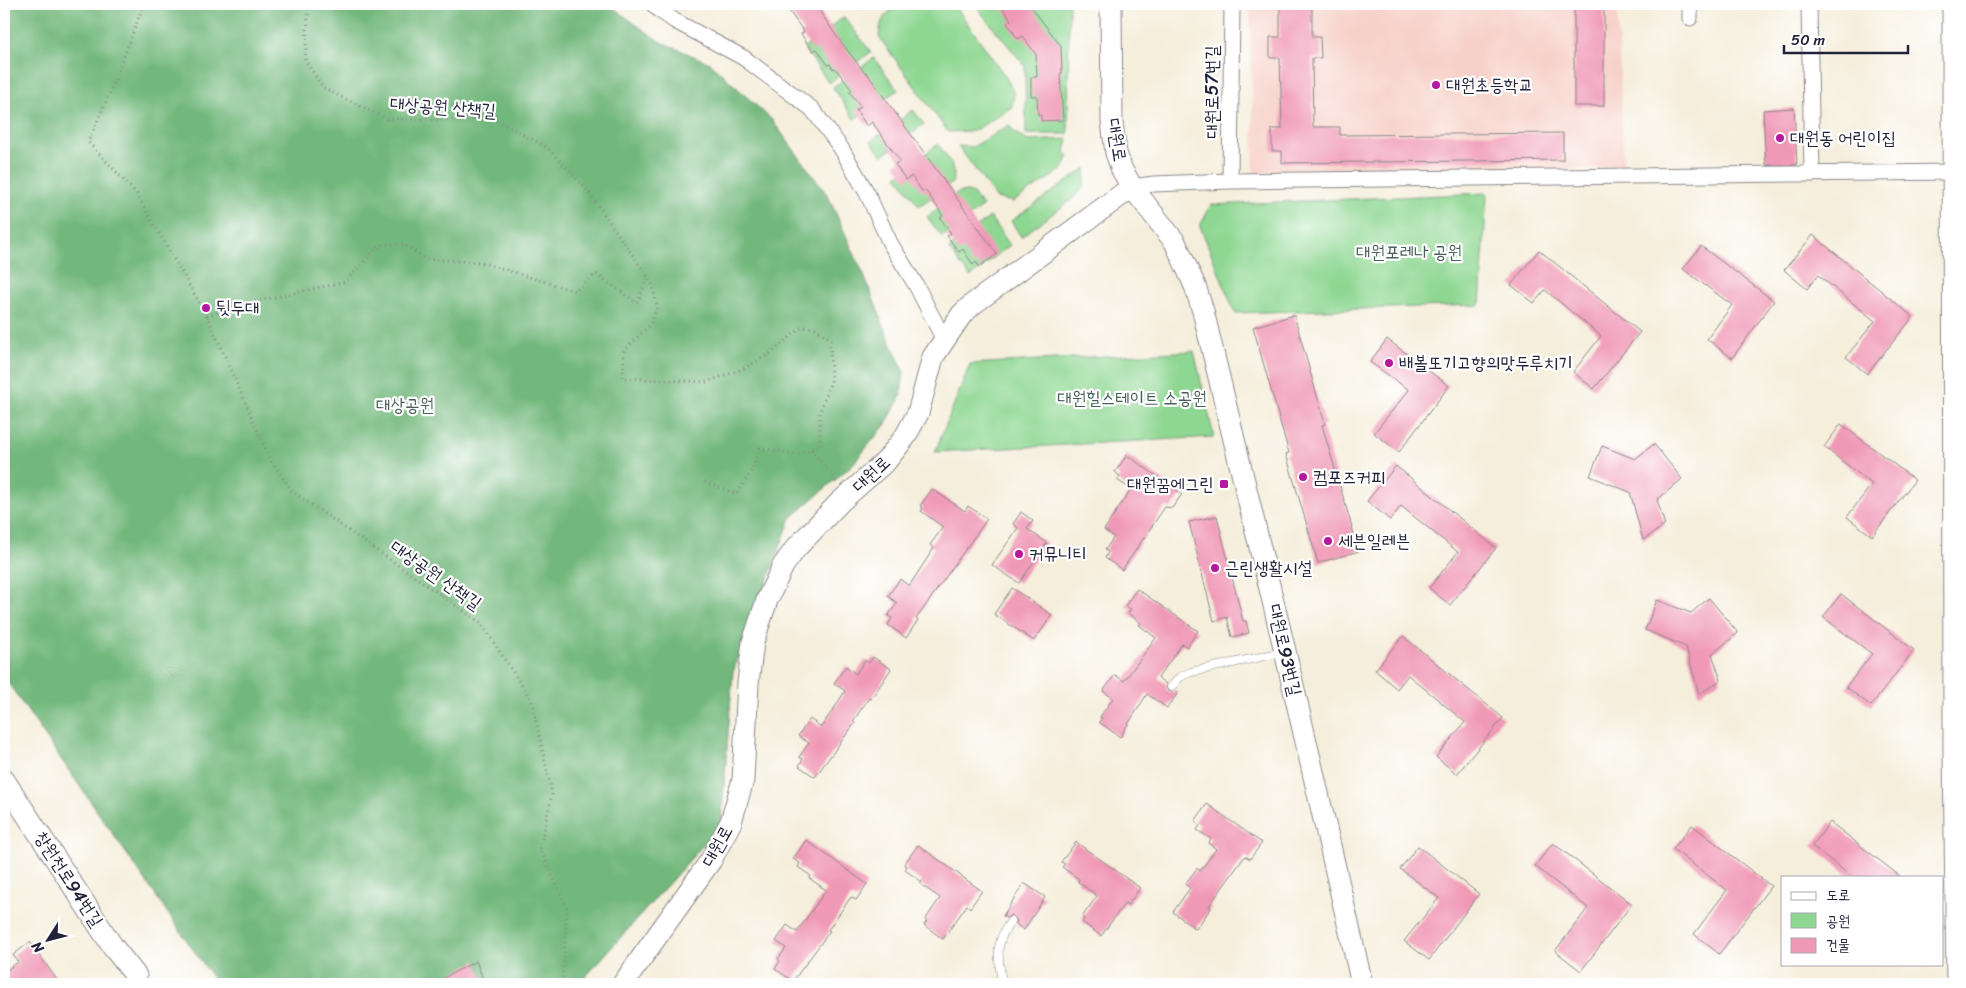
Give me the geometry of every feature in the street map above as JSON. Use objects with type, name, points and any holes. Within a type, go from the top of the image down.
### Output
[{"type":"street","name":"대원로","points":[[622,984],[711,860],[730,822],[743,780],[748,683],[753,642],[760,618],[783,566],[796,548],[848,495],[886,461],[905,437],[918,413],[932,357],[962,314],[972,304],[1132,187],[1122,170],[1116,153],[1112,122],[1111,4]]},
{"type":"street","name":"대원로57번길","points":[[1230,181],[1232,4]]},
{"type":"street","points":[[1809,4],[1812,174]]},
{"type":"street","points":[[1953,4],[1954,722],[1957,984]]},
{"type":"street","points":[[659,6],[675,21],[744,58],[812,110],[841,148],[867,193],[890,243],[916,285],[944,340]]},
{"type":"street","points":[[1132,187],[1154,184],[1230,181],[1953,172]]},
{"type":"street","name":"대원로93번길","points":[[1132,187],[1175,242],[1195,286],[1285,651],[1362,984]]},
{"type":"street","name":"창원천로94번길","points":[[4,780],[113,947],[141,982]]},
{"type":"lane","points":[[1170,687],[1180,677],[1191,672],[1285,651]]},
{"type":"lane","points":[[1002,984],[998,948],[1000,938],[1010,920]]},
{"type":"path","name":"대상공원 산책길","points":[[144,4],[110,96],[88,142],[136,193],[207,316],[271,461],[293,492],[481,623],[532,701],[552,794],[540,848],[568,908],[562,984]]},
{"type":"path","name":"대상공원 산책길","points":[[309,4],[305,60],[323,88],[387,119],[496,120],[548,148],[588,191],[652,283],[658,307],[651,324],[624,351],[624,378],[706,382],[743,369],[772,353],[802,326],[816,328],[830,340],[831,381],[820,412],[820,446],[811,450]]},
{"type":"path","points":[[207,316],[244,304],[345,282],[380,245],[404,244],[425,259],[480,262],[575,291],[596,274],[637,303],[648,278]]},
{"type":"path","points":[[704,482],[736,494],[752,471],[760,448],[798,455],[811,450],[848,495]]},
{"type":"shaded area","name":"대원초등학교","points":[[1250,4],[1617,4],[1624,167],[1560,170],[1254,173]]},
{"type":"green space","name":"대상공원","points":[[4,4],[608,4],[659,41],[710,63],[772,120],[828,196],[904,370],[901,396],[886,424],[852,465],[791,518],[733,672],[721,825],[579,984],[217,984],[4,677]]},
{"type":"green space","points":[[900,4],[954,4],[1007,79],[1014,94],[1012,107],[974,131],[948,132],[879,37],[884,17]]},
{"type":"green space","points":[[974,4],[1069,4],[1068,134],[1026,134],[1025,66]]},
{"type":"green space","points":[[844,17],[871,52],[829,83],[804,48]]},
{"type":"green space","points":[[874,58],[898,90],[854,119],[833,87]]},
{"type":"green space","points":[[913,110],[924,124],[882,156],[871,141]]},
{"type":"green space","points":[[1009,125],[1014,132],[1028,141],[1068,139],[1065,152],[1069,156],[1063,169],[1013,202],[996,198],[958,146],[973,147]]},
{"type":"green space","points":[[938,144],[951,163],[954,174],[952,183],[919,206],[897,176]]},
{"type":"green space","points":[[1086,168],[1084,187],[1074,198],[1021,237],[1011,221]]},
{"type":"green space","points":[[965,191],[973,194],[983,206],[942,237],[927,217],[956,194]]},
{"type":"green space","name":"대원포레나 공원","points":[[1487,193],[1480,305],[1235,313],[1200,226],[1211,205]]},
{"type":"green space","points":[[990,217],[1010,245],[970,277],[949,249]]},
{"type":"green space","name":"대원힐스테이트 소공원","points":[[1194,351],[1214,437],[935,452],[970,364]]},
{"type":"building","points":[[784,4],[815,4],[837,37],[866,72],[997,254],[979,267],[976,262],[973,265],[963,249],[959,252],[947,236],[951,233],[940,218],[943,216],[940,211],[925,190],[922,191],[911,176],[906,180],[895,164],[900,161],[872,122],[867,126],[856,110],[861,107],[849,91],[852,90],[835,68],[833,69],[830,64],[828,65],[817,49],[813,51],[801,34],[804,32]]},
{"type":"building","points":[[999,4],[1029,4],[1061,46],[1062,73],[1060,74],[1063,120],[1041,121],[1041,115],[1038,115],[1037,96],[1031,96],[1031,77],[1037,77],[1036,55],[1023,36],[1018,39],[1007,23],[1011,20]]},
{"type":"building","points":[[1280,4],[1312,4],[1312,37],[1320,37],[1321,58],[1312,58],[1313,127],[1340,127],[1340,135],[1563,133],[1563,160],[1282,163],[1282,151],[1272,151],[1272,129],[1282,129],[1280,58],[1270,58],[1270,37],[1280,37]]},
{"type":"building","points":[[1574,4],[1604,4],[1604,106],[1574,106]]},
{"type":"building","name":"대원동 어린이집","points":[[1794,108],[1797,165],[1766,165],[1763,110]]},
{"type":"building","points":[[1813,235],[1913,317],[1867,374],[1846,357],[1875,321],[1818,275],[1807,289],[1784,270]]},
{"type":"building","points":[[1701,246],[1774,301],[1732,358],[1707,339],[1732,305],[1683,269]]},
{"type":"building","points":[[1539,250],[1640,332],[1594,389],[1573,372],[1601,336],[1545,290],[1534,303],[1511,285]]},
{"type":"building","points":[[1294,315],[1325,424],[1322,425],[1359,551],[1318,563],[1286,454],[1289,453],[1253,327]]},
{"type":"building","points":[[1387,339],[1449,386],[1399,452],[1374,433],[1409,390],[1370,362]]},
{"type":"building","points":[[1841,424],[1915,480],[1872,536],[1847,517],[1872,484],[1824,447]]},
{"type":"building","points":[[1654,444],[1682,479],[1657,500],[1665,525],[1643,540],[1630,492],[1590,476],[1602,446],[1635,459]]},
{"type":"building","points":[[1127,455],[1182,494],[1172,508],[1165,507],[1122,570],[1105,558],[1108,552],[1105,550],[1114,537],[1104,530],[1131,489],[1117,480],[1120,476],[1115,472]]},
{"type":"building","points":[[1396,466],[1496,548],[1450,605],[1429,588],[1458,552],[1401,506],[1390,520],[1367,501]]},
{"type":"building","points":[[932,489],[965,511],[968,506],[987,519],[916,619],[918,620],[906,638],[888,625],[892,618],[888,616],[897,603],[888,596],[900,579],[909,586],[934,548],[930,545],[943,527],[921,511],[923,508],[920,506]]},
{"type":"building","name":"커뮤니티","points":[[1021,512],[1033,521],[1027,529],[1047,543],[1019,583],[992,565],[1018,528],[1013,524]]},
{"type":"building","name":"근린생활시설","points":[[1217,516],[1243,621],[1246,621],[1249,633],[1232,637],[1227,617],[1214,621],[1189,522]]},
{"type":"building","name":"커뮤니티","points":[[1012,588],[1052,615],[1034,641],[994,614]]},
{"type":"building","points":[[1137,589],[1198,631],[1187,647],[1182,644],[1158,678],[1166,684],[1168,691],[1178,693],[1167,708],[1147,694],[1120,737],[1099,722],[1102,718],[1100,717],[1113,698],[1103,691],[1115,675],[1124,681],[1156,638],[1139,625],[1141,623],[1128,613],[1131,609],[1125,606]]},
{"type":"building","points":[[1841,594],[1914,650],[1871,706],[1846,687],[1872,654],[1823,617]]},
{"type":"building","points":[[1709,598],[1738,633],[1712,654],[1721,680],[1699,694],[1686,647],[1645,630],[1657,600],[1691,613]]},
{"type":"building","points":[[1403,636],[1503,718],[1457,774],[1436,757],[1465,722],[1408,675],[1397,689],[1375,670]]},
{"type":"building","points":[[873,657],[891,669],[871,699],[869,698],[853,721],[855,723],[815,777],[799,766],[803,759],[799,757],[809,743],[798,736],[810,719],[821,727],[837,704],[845,691],[834,683],[846,666],[856,674],[865,660],[869,663]]},
{"type":"building","points":[[1207,804],[1262,843],[1250,859],[1245,856],[1209,906],[1211,908],[1196,929],[1173,912],[1190,888],[1185,884],[1197,868],[1200,871],[1216,849],[1208,843],[1211,839],[1197,830],[1200,825],[1195,821]]},
{"type":"building","points":[[1830,822],[1900,876],[1851,876],[1812,846]]},
{"type":"building","points":[[1692,825],[1771,886],[1719,954],[1694,934],[1727,890],[1673,849]]},
{"type":"building","points":[[806,840],[867,884],[856,900],[851,897],[828,930],[830,931],[793,981],[775,969],[780,961],[778,959],[786,948],[776,941],[787,925],[797,932],[826,890],[809,878],[811,876],[798,867],[800,863],[793,859]]},
{"type":"building","points":[[1076,842],[1140,888],[1128,905],[1125,903],[1101,936],[1082,922],[1084,919],[1082,917],[1097,896],[1078,882],[1079,879],[1062,867],[1065,864],[1061,862]]},
{"type":"building","points":[[1553,843],[1632,904],[1581,971],[1555,951],[1588,908],[1535,866]]},
{"type":"building","points":[[918,845],[982,891],[970,908],[967,905],[943,939],[924,925],[927,921],[925,920],[940,898],[920,884],[922,882],[905,870],[907,866],[904,864]]},
{"type":"building","points":[[1418,846],[1479,894],[1429,960],[1404,941],[1439,898],[1400,869]]},
{"type":"building","points":[[1024,883],[1045,897],[1024,930],[1016,924],[1017,921],[1011,915],[1006,918],[1003,916]]},
{"type":"building","points":[[30,942],[60,984],[4,984],[4,972],[18,962],[13,955]]},
{"type":"building","points":[[476,961],[483,979],[476,984],[432,984]]},
{"type":"place","name":"대원초등학교","points":[[1436,85]]},
{"type":"place","name":"대원동 어린이집","points":[[1780,138]]},
{"type":"place","name":"뒷두대","points":[[206,308]]},
{"type":"place","name":"배볼또기고향의맛두루치기","points":[[1389,363]]},
{"type":"place","name":"컴포즈커피","points":[[1303,477]]},
{"type":"place","name":"대원꿈에그린","points":[[1224,484]]},
{"type":"place","name":"세븐일레븐","points":[[1328,541]]},
{"type":"place","name":"커뮤니티","points":[[1019,554]]},
{"type":"place","name":"근린생활시설","points":[[1215,568]]}]
